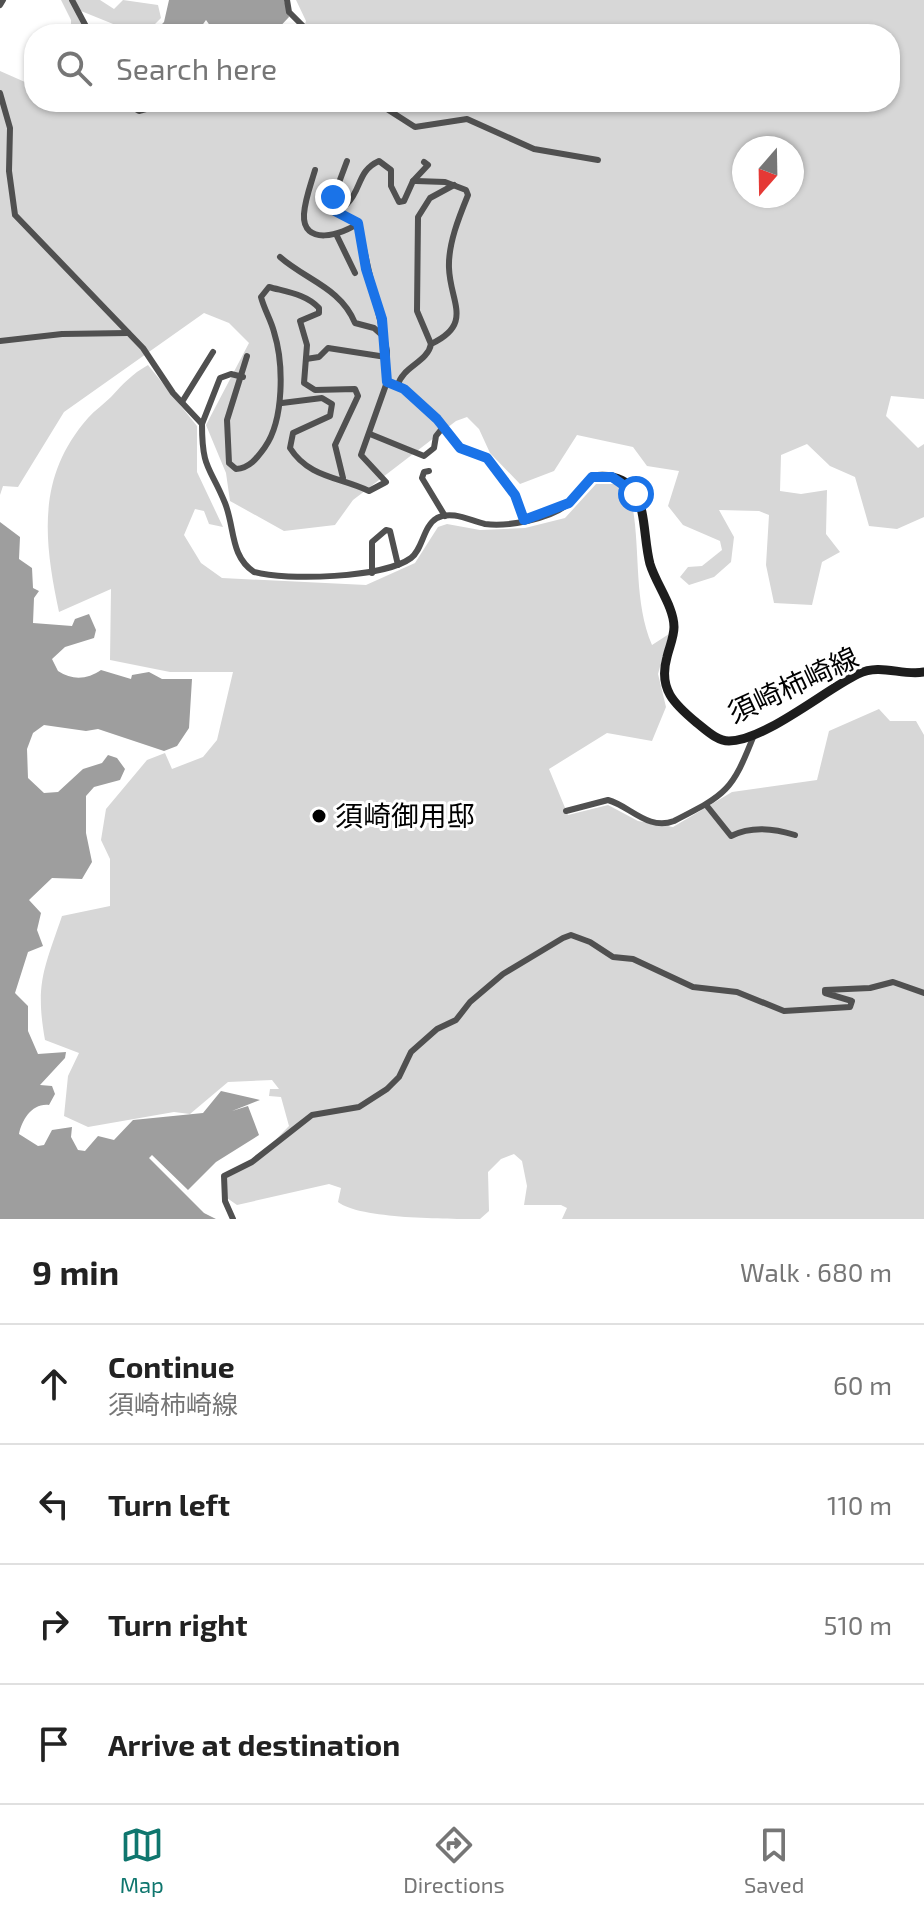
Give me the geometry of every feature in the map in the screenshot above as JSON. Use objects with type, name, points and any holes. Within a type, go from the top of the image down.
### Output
[{"type":"main road","name":"須崎柿崎線","points":[[592,477],[612,477],[624,482],[641,502],[650,563],[673,622],[664,671],[668,695],[676,707],[723,740],[754,735],[860,673],[884,668],[906,674],[924,672]]},
{"type":"street","points":[[72,0],[85,24]]},
{"type":"street","points":[[287,0],[289,12],[301,24]]},
{"type":"street","points":[[0,93],[10,128],[9,171],[15,215],[128,333],[202,424]]},
{"type":"street","points":[[392,112],[415,127],[467,119],[534,149],[598,160]]},
{"type":"street","points":[[282,403],[322,398],[332,404],[330,416],[296,430],[290,448],[307,468],[333,479],[343,478],[369,491],[386,482],[361,455],[387,382],[386,357],[358,223],[335,211],[332,201],[347,161]]},
{"type":"street","points":[[332,201],[347,204],[354,196],[362,172],[379,161],[391,170],[391,186],[399,202],[404,201],[413,181],[428,165],[424,162]]},
{"type":"street","points":[[315,170],[303,217],[314,233],[337,236],[358,223]]},
{"type":"street","points":[[413,181],[454,185],[468,195],[456,227],[449,270],[457,316],[446,337],[431,344]]},
{"type":"street","points":[[398,385],[402,376],[427,355],[431,344],[417,311],[418,217],[430,198],[454,185]]},
{"type":"street","points":[[337,236],[355,273]]},
{"type":"street","points":[[280,257],[330,291],[351,313],[355,323],[374,328],[383,336]]},
{"type":"street","points":[[247,356],[243,377],[227,420],[232,467],[248,467],[260,454],[273,435],[282,403],[274,332],[261,297],[269,287],[306,297],[319,308],[319,313],[300,321],[307,345],[304,377],[308,387],[315,390],[347,387],[355,389],[358,396],[335,445],[343,478]]},
{"type":"street","points":[[0,341],[62,334],[128,333]]},
{"type":"street","points":[[306,359],[315,359],[328,348],[386,357]]},
{"type":"street","points":[[182,402],[213,352]]},
{"type":"street","points":[[243,377],[231,374],[220,378],[202,424],[203,461],[225,503],[238,555],[246,566],[264,575],[372,573],[398,565],[416,554],[435,519],[445,516],[493,524],[524,520],[569,503],[592,477]]},
{"type":"street","points":[[387,382],[398,385],[444,426],[460,448],[487,458],[515,495],[524,520]]},
{"type":"street","points":[[370,434],[424,456],[434,448],[436,436],[444,426]]},
{"type":"street","points":[[429,471],[424,472],[422,478],[445,516]]},
{"type":"street","points":[[372,573],[372,542],[386,530],[390,531],[398,565]]},
{"type":"street","points":[[566,811],[608,800],[642,818],[667,824],[707,806],[738,776],[754,735]]},
{"type":"street","points":[[707,806],[731,836],[745,829],[779,830],[795,835]]},
{"type":"street","points":[[233,1219],[225,1201],[224,1176],[252,1162],[312,1115],[359,1107],[387,1089],[399,1077],[411,1052],[429,1040],[437,1029],[456,1020],[470,1002],[503,974],[571,935],[590,942],[613,957],[633,959],[693,987],[737,992],[784,1011],[852,1004],[847,998],[825,993],[825,990],[835,987],[870,988],[900,982],[924,993]]},
{"type":"shaded area","points":[[61,0],[100,0],[114,9],[123,0],[158,5],[161,18],[155,24],[113,24],[81,11],[77,15],[81,24],[71,24]]},
{"type":"shaded area","points":[[169,0],[284,0],[289,17],[282,24],[209,24],[206,20],[203,24],[162,24]]},
{"type":"shaded area","points":[[296,0],[924,0],[924,399],[891,396],[886,416],[918,448],[924,444],[924,517],[897,529],[869,526],[855,477],[830,466],[807,444],[781,455],[780,491],[801,494],[827,490],[826,534],[840,552],[822,562],[812,605],[774,603],[766,565],[769,515],[759,511],[719,510],[734,537],[731,562],[714,577],[689,585],[680,577],[688,567],[702,566],[722,550],[720,541],[683,525],[668,506],[679,471],[647,466],[633,447],[577,435],[554,471],[520,484],[490,453],[479,429],[467,417],[456,421],[353,500],[335,525],[284,531],[230,501],[226,473],[206,425],[249,343],[229,323],[204,313],[64,412],[18,487],[3,486],[0,495],[0,71],[24,82],[24,112],[900,112],[900,24],[305,24]]},
{"type":"shaded area","points":[[148,365],[197,426],[197,472],[223,527],[209,524],[204,511],[195,509],[184,535],[201,563],[222,578],[366,585],[415,563],[438,527],[447,524],[480,530],[525,528],[565,518],[596,484],[616,484],[630,494],[636,532],[639,590],[646,627],[652,645],[669,634],[658,674],[666,707],[652,741],[607,733],[549,769],[568,815],[608,805],[638,821],[673,827],[732,792],[817,780],[829,731],[879,709],[890,721],[916,721],[924,735],[924,1219],[562,1219],[567,1208],[561,1205],[524,1205],[527,1186],[522,1161],[514,1154],[501,1159],[488,1172],[489,1211],[480,1219],[405,1217],[365,1212],[338,1202],[341,1188],[329,1184],[237,1205],[227,1198],[223,1176],[258,1158],[289,1126],[281,1097],[269,1096],[270,1089],[279,1089],[272,1080],[228,1082],[190,1114],[174,1112],[88,1127],[64,1116],[68,1076],[79,1053],[45,1040],[41,1004],[46,964],[62,916],[110,906],[110,859],[101,840],[106,809],[147,760],[165,753],[172,769],[203,757],[217,740],[233,672],[170,672],[110,660],[111,589],[59,612],[50,560],[48,510],[59,463],[88,418],[128,379]]},
{"type":"shaded area","points":[[0,522],[20,537],[19,559],[32,568],[33,588],[39,591],[34,598],[33,623],[72,626],[75,619],[89,614],[96,630],[94,638],[65,647],[52,659],[58,671],[75,677],[86,677],[101,670],[131,679],[132,675],[149,672],[162,679],[192,679],[189,728],[177,746],[164,751],[98,729],[86,731],[44,725],[33,733],[27,749],[28,778],[44,793],[58,792],[83,769],[102,763],[108,755],[117,758],[125,769],[120,780],[94,787],[86,796],[86,833],[92,862],[82,879],[52,878],[29,900],[41,913],[37,930],[43,946],[28,952],[15,993],[28,1006],[28,1031],[38,1054],[66,1052],[65,1058],[40,1085],[52,1086],[55,1094],[49,1105],[38,1107],[29,1114],[19,1134],[38,1146],[44,1145],[52,1130],[72,1127],[71,1137],[78,1150],[85,1151],[98,1136],[114,1140],[133,1120],[203,1113],[221,1091],[260,1100],[232,1111],[248,1106],[259,1135],[216,1162],[188,1190],[152,1155],[149,1158],[204,1213],[216,1219],[0,1219]]},
{"type":"place","name":"須崎御用邸","points":[[319,816]]},
{"type":"route","points":[[333,197],[332,208],[358,223],[366,269],[382,319],[387,351],[387,382],[404,389],[444,426],[460,448],[487,458],[515,495],[524,520],[559,510],[592,477],[612,477],[624,482],[636,494]]}]
